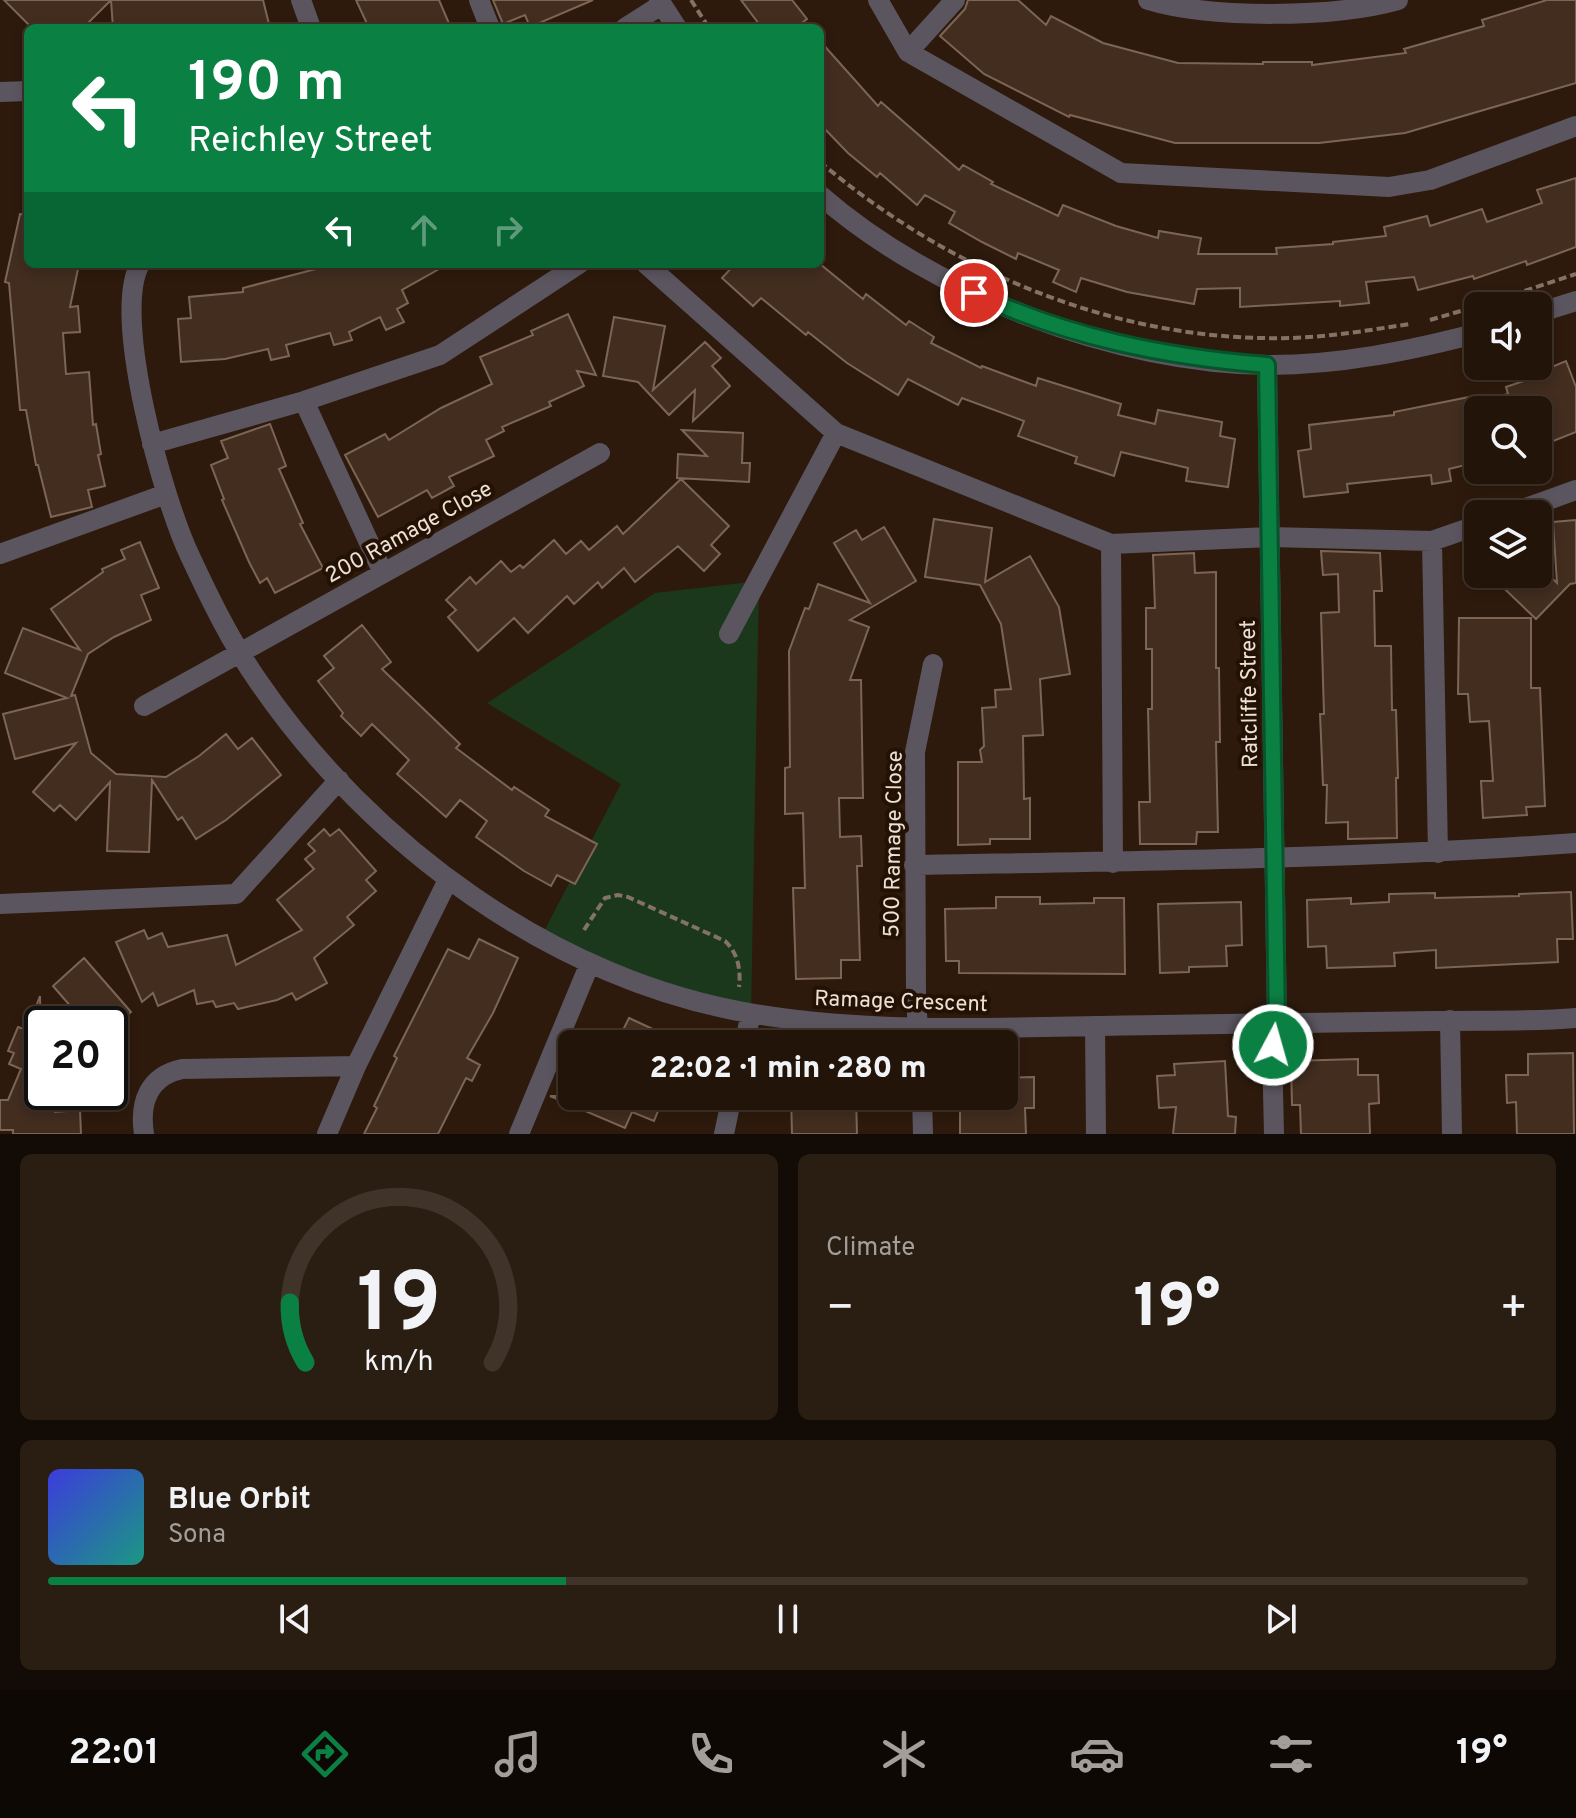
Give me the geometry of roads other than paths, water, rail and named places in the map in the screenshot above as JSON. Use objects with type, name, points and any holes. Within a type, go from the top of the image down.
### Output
[{"type":"street","points":[[301,0],[310,24]]},
{"type":"street","points":[[479,0],[488,24]]},
{"type":"street","points":[[878,0],[908,52],[1121,173],[1389,187],[1430,180],[1576,126]]},
{"type":"street","points":[[908,52],[955,0]]},
{"type":"street","points":[[1148,0],[1192,9],[1302,13],[1398,0]]},
{"type":"street","points":[[631,24],[660,3],[674,24]]},
{"type":"street","points":[[0,92],[24,91]]},
{"type":"street","points":[[824,198],[893,250],[931,273],[1011,311],[1135,348],[1267,365],[1388,355],[1464,336]]},
{"type":"street","name":"Ramage Crescent","points":[[138,268],[131,292],[133,326],[152,444],[185,545],[240,654],[279,709],[339,780],[412,851],[448,880],[488,907],[590,963],[643,985],[751,1014],[880,1030]]},
{"type":"street","points":[[152,444],[304,401],[440,355],[573,268]]},
{"type":"street","points":[[650,268],[836,433],[1111,544],[1270,537],[1432,541],[1464,530]]},
{"type":"street","points":[[1552,309],[1576,301]]},
{"type":"street","name":"Ratcliffe Street","points":[[1267,365],[1277,1023],[1272,1047],[1274,1134]]},
{"type":"street","points":[[304,401],[383,573]]},
{"type":"street","points":[[729,634],[836,433]]},
{"type":"street","name":"200 Ramage Close","points":[[144,706],[600,453]]},
{"type":"street","points":[[1548,500],[1576,490]]},
{"type":"street","points":[[0,554],[166,494]]},
{"type":"street","points":[[1432,541],[1438,853]]},
{"type":"street","points":[[1111,544],[1113,863]]},
{"type":"street","name":"500 Ramage Close","points":[[918,1030],[915,752],[933,664]]},
{"type":"street","points":[[0,904],[236,894],[339,780]]},
{"type":"street","points":[[914,865],[1113,863],[1438,853],[1576,843]]},
{"type":"street","points":[[327,1134],[356,1066],[448,880]]},
{"type":"street","points":[[519,1134],[590,963]]},
{"type":"street","points":[[747,1030],[751,1014]]},
{"type":"street","name":"Ramage Crescent","points":[[1016,1030],[1576,1018]]},
{"type":"street","points":[[1450,1020],[1452,1134]]},
{"type":"street","points":[[1095,1026],[1096,1134]]},
{"type":"street","points":[[144,1134],[144,1101],[150,1088],[170,1072],[182,1069],[356,1066]]},
{"type":"street","points":[[724,1134],[729,1110]]},
{"type":"street","points":[[922,1110],[923,1134]]}]
